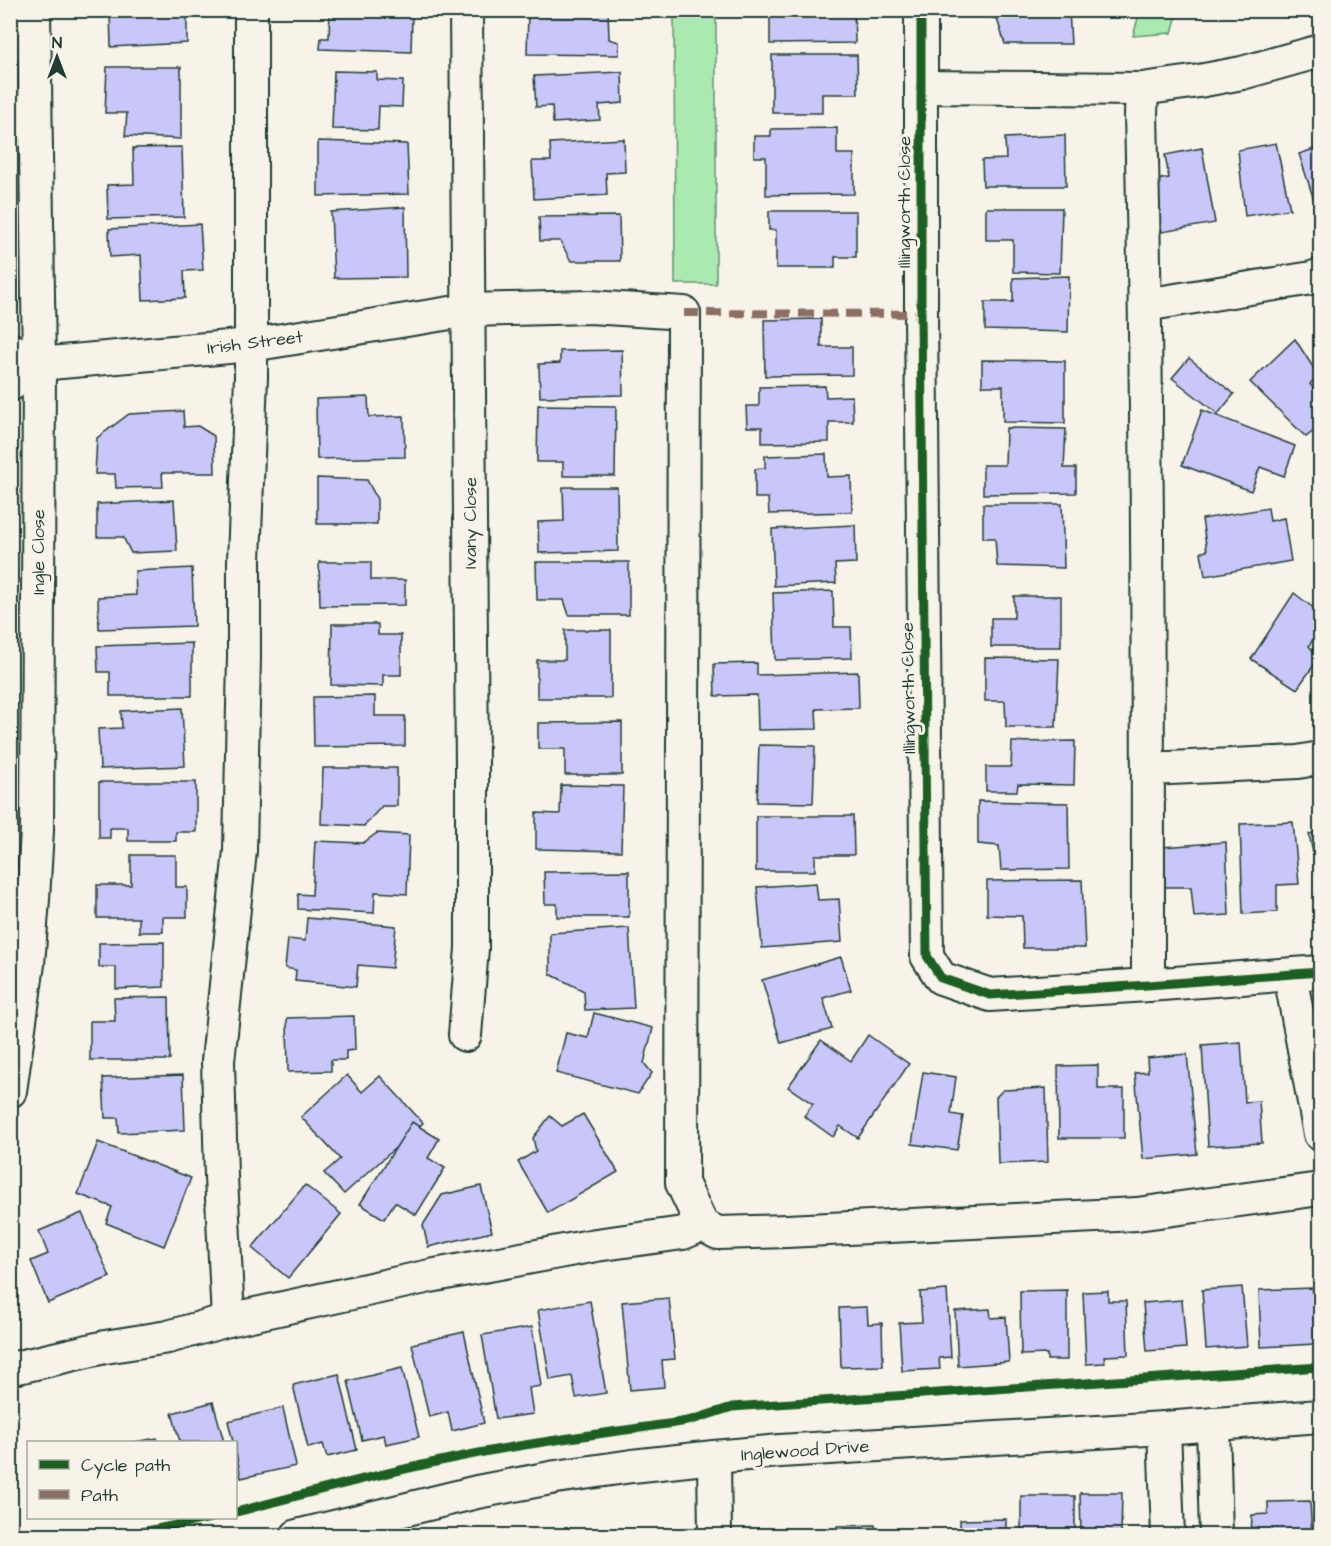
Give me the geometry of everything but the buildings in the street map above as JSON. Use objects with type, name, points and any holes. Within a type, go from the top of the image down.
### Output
[{"type":"street","name":"Ingle Close","points":[[10,1091],[28,964],[37,830],[39,363],[34,10]]},
{"type":"street","points":[[228,1320],[218,1061],[240,851],[244,560],[251,345],[251,10]]},
{"type":"street","name":"Ivany Close","points":[[465,1035],[472,937],[466,10]]},
{"type":"street","name":"Illingworth Close","points":[[921,10],[921,314],[927,956],[941,978],[990,995],[1320,972]]},
{"type":"street","points":[[921,87],[1142,89],[1242,73],[1320,51]]},
{"type":"street","points":[[1142,89],[1149,985]]},
{"type":"street","points":[[1145,305],[1320,275]]},
{"type":"street","name":"Irish Street","points":[[39,363],[251,345],[469,310],[590,307],[684,313],[681,1183],[702,1225]]},
{"type":"street","points":[[10,349],[39,363],[10,385]]},
{"type":"street","points":[[1149,769],[1298,762],[1320,758]]},
{"type":"street","points":[[1290,975],[1320,1134]]},
{"type":"street","points":[[10,1369],[105,1347],[168,1337],[228,1320],[430,1276],[596,1245],[683,1233],[702,1225],[718,1233],[776,1232],[1137,1214],[1320,1189]]},
{"type":"street","name":"Inglewood Drive","points":[[297,1536],[477,1492],[567,1476],[714,1457],[1320,1416]]},
{"type":"street","points":[[1213,1424],[1216,1536]]},
{"type":"street","points":[[1164,1428],[1168,1536]]},
{"type":"street","points":[[714,1457],[715,1536]]},
{"type":"green space","points":[[674,11],[716,11],[716,284],[675,284]]},
{"type":"green space","points":[[1140,11],[1178,11],[1172,33],[1133,36]]},
{"type":"marked path","points":[[684,313],[921,314]]},
{"type":"cycle path","points":[[921,10],[921,314],[927,956],[941,978],[990,995],[1320,972]]},
{"type":"cycle path","points":[[237,1512],[448,1459],[529,1444],[692,1420],[732,1407],[1320,1367]]},
{"type":"cycle path","points":[[122,1536],[206,1519]]}]
